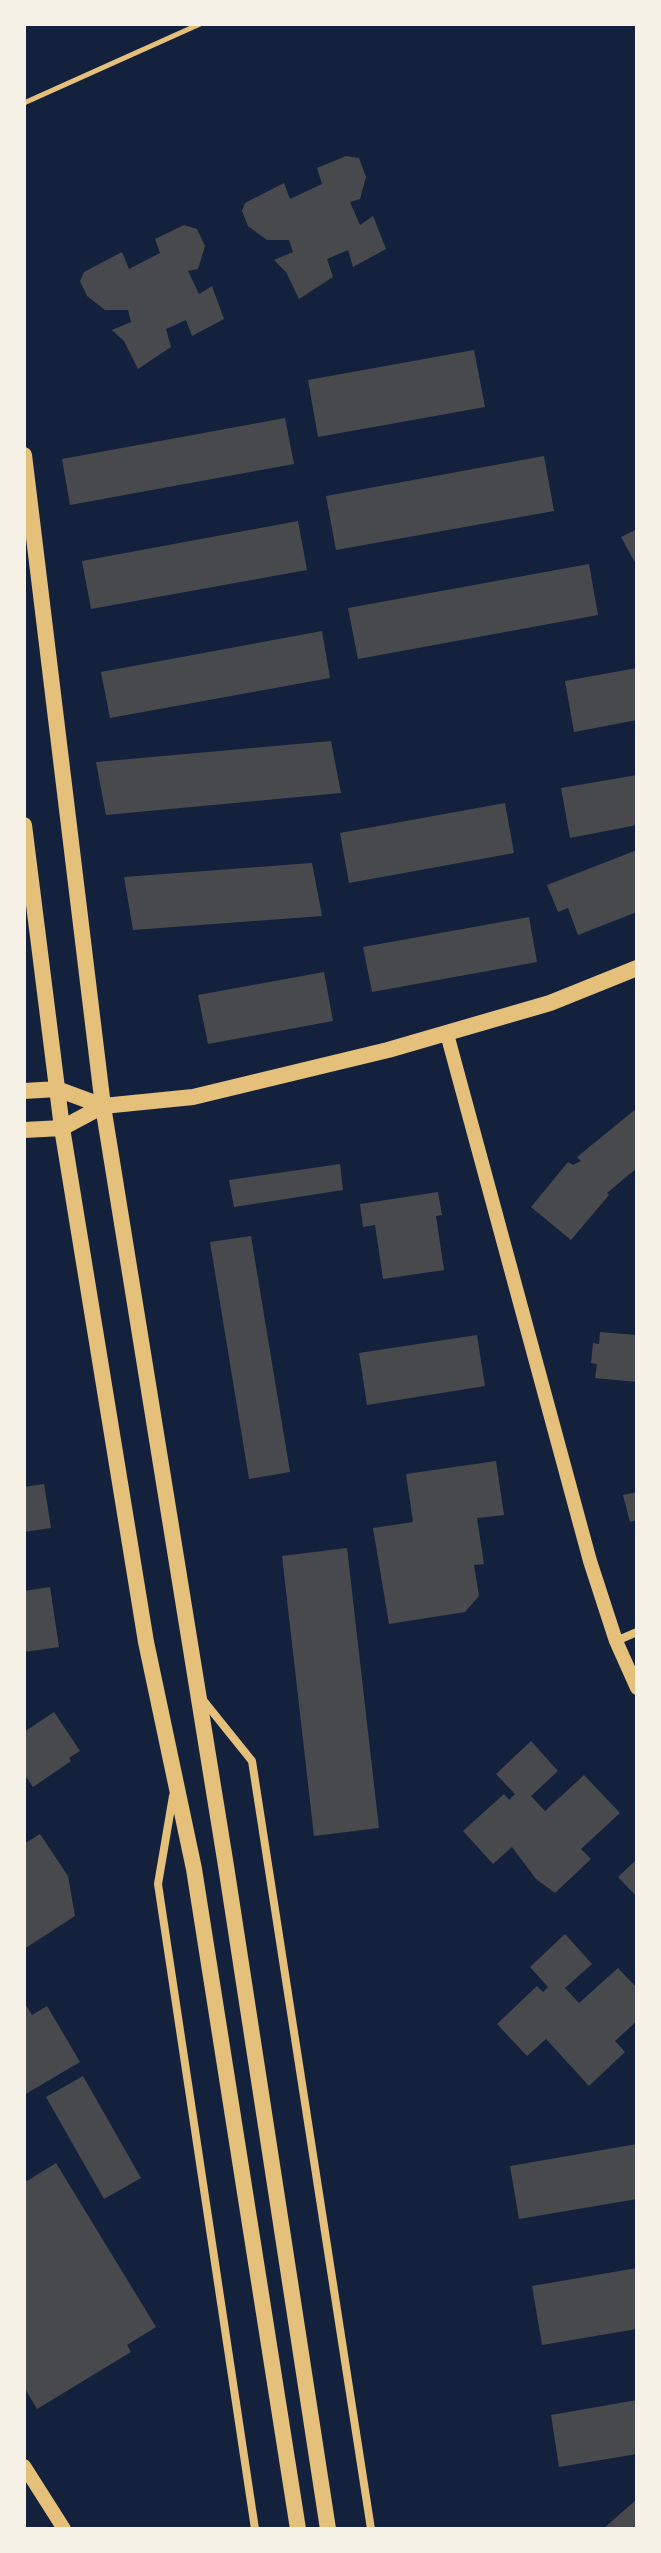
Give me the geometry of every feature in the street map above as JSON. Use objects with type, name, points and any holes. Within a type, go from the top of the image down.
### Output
[{"type":"main road","points":[[24,455],[103,1106],[199,1694],[328,2529]]},
{"type":"main road","points":[[24,825],[62,1128],[146,1642],[196,1885],[298,2529]]},
{"type":"main road","points":[[24,1130],[62,1128],[103,1106],[193,1097],[447,1034],[550,1003],[637,968]]},
{"type":"main road","points":[[24,1091],[57,1089],[103,1106]]},
{"type":"street","points":[[447,1034],[590,1561],[616,1641],[637,1688]]},
{"type":"street","points":[[616,1641],[637,1632]]},
{"type":"street","points":[[199,1694],[252,1761],[371,2529]]},
{"type":"street","points":[[176,1784],[158,1884],[255,2529]]},
{"type":"street","points":[[24,2466],[64,2529]]},
{"type":"path","points":[[24,103],[200,24]]},
{"type":"building","points":[[346,156],[359,158],[366,177],[360,199],[350,202],[360,225],[373,216],[386,249],[353,267],[348,250],[327,259],[333,277],[299,299],[286,272],[274,260],[293,252],[289,240],[267,240],[248,226],[242,211],[245,203],[284,183],[290,199],[322,184],[317,168]]},
{"type":"building","points":[[184,225],[197,229],[205,246],[198,269],[188,271],[199,294],[212,286],[224,319],[192,336],[186,320],[166,329],[171,347],[138,369],[124,341],[112,330],[131,322],[128,310],[105,310],[87,296],[80,281],[84,272],[122,252],[129,269],[160,253],[155,239]]},
{"type":"building","points":[[474,350],[485,407],[318,437],[308,380]]},
{"type":"building","points":[[285,418],[294,464],[70,505],[62,459]]},
{"type":"building","points":[[544,456],[554,511],[336,550],[326,496]]},
{"type":"building","points":[[298,521],[307,570],[91,609],[82,561]]},
{"type":"building","points":[[637,529],[637,566],[621,537]]},
{"type":"building","points":[[589,564],[598,615],[358,659],[348,608]]},
{"type":"building","points":[[322,631],[330,678],[110,718],[101,672]]},
{"type":"building","points":[[637,668],[637,720],[574,732],[565,681]]},
{"type":"building","points":[[331,741],[341,793],[106,815],[96,762]]},
{"type":"building","points":[[637,775],[637,825],[570,838],[561,788]]},
{"type":"building","points":[[505,803],[514,853],[349,883],[340,833]]},
{"type":"building","points":[[637,850],[637,912],[578,935],[568,908],[558,912],[547,885]]},
{"type":"building","points":[[312,863],[322,916],[133,930],[124,877]]},
{"type":"building","points":[[529,917],[537,962],[372,992],[363,947]]},
{"type":"building","points":[[324,972],[333,1021],[208,1044],[198,995]]},
{"type":"building","points":[[637,1108],[637,1168],[607,1193],[609,1195],[571,1240],[531,1207],[568,1162],[573,1165],[581,1161],[577,1157]]},
{"type":"building","points":[[340,1164],[343,1190],[234,1207],[229,1180]]},
{"type":"building","points":[[438,1192],[442,1215],[436,1216],[444,1270],[383,1279],[375,1225],[363,1227],[360,1204]]},
{"type":"building","points":[[251,1236],[290,1472],[249,1479],[210,1242]]},
{"type":"building","points":[[600,1332],[637,1335],[637,1382],[595,1378],[597,1364],[591,1363],[593,1343],[599,1344]]},
{"type":"building","points":[[477,1335],[485,1386],[367,1405],[359,1353]]},
{"type":"building","points":[[496,1461],[504,1515],[477,1518],[484,1564],[474,1565],[479,1596],[465,1612],[389,1624],[373,1528],[413,1522],[406,1474]]},
{"type":"building","points":[[44,1484],[51,1528],[24,1532],[24,1487]]},
{"type":"building","points":[[637,1492],[637,1520],[630,1522],[623,1495]]},
{"type":"building","points":[[347,1548],[379,1828],[314,1836],[282,1556]]},
{"type":"building","points":[[50,1587],[59,1647],[24,1652],[24,1591]]},
{"type":"building","points":[[54,1712],[80,1751],[69,1758],[71,1761],[33,1787],[27,1778],[24,1779],[24,1732]]},
{"type":"building","points":[[531,1741],[558,1771],[531,1796],[545,1811],[584,1775],[620,1813],[581,1849],[591,1859],[555,1893],[536,1879],[512,1847],[493,1864],[463,1831],[504,1794],[509,1800],[515,1794],[496,1774]]},
{"type":"building","points":[[40,1834],[68,1876],[75,1916],[24,1949],[24,1844]]},
{"type":"building","points":[[637,1859],[637,1897],[618,1877]]},
{"type":"building","points":[[565,1934],[592,1964],[565,1988],[579,2003],[618,1968],[637,1988],[637,2021],[615,2041],[625,2052],[589,2086],[546,2039],[527,2056],[497,2024],[537,1986],[543,1992],[548,1987],[530,1967]]},
{"type":"building","points":[[24,2002],[32,2015],[47,2006],[80,2062],[24,2095]]},
{"type":"building","points":[[83,2076],[141,2178],[104,2199],[46,2097]]},
{"type":"building","points":[[637,2144],[637,2199],[519,2219],[510,2166]]},
{"type":"building","points":[[56,2163],[156,2327],[127,2345],[131,2352],[37,2409],[24,2387],[24,2177],[27,2181]]},
{"type":"building","points":[[637,2268],[637,2329],[542,2345],[532,2286]]},
{"type":"building","points":[[637,2400],[637,2454],[559,2467],[551,2415]]},
{"type":"building","points":[[637,2499],[637,2529],[603,2529]]}]
